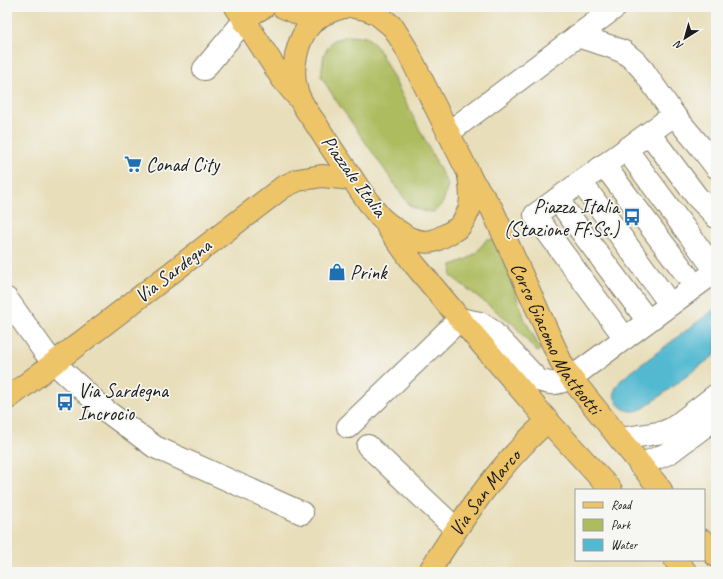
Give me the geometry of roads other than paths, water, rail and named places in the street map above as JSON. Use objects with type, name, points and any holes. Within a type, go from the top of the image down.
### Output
[{"type":"main road","points":[[301,101],[283,80],[240,14],[277,7],[317,19]]},
{"type":"main road","name":"Piazzale Italia","points":[[344,7],[365,9],[376,13],[393,27],[406,48],[469,174],[471,201],[468,212],[459,226],[441,238],[432,241],[420,241],[408,237],[381,217],[358,189],[301,101],[296,88],[294,73],[298,47],[310,25],[330,11],[344,7]]},
{"type":"main road","points":[[390,7],[406,48]]},
{"type":"main road","name":"Corso Giacomo Matteotti","points":[[469,174],[492,208],[562,364],[571,378],[660,489]]},
{"type":"main road","name":"Via Sardegna","points":[[7,398],[283,187],[298,180],[322,176],[352,179]]},
{"type":"main road","points":[[381,217],[414,264],[460,319],[548,421],[610,489]]},
{"type":"main road","name":"Via San Marco","points":[[429,572],[456,529],[495,476],[524,444],[548,421]]},
{"type":"main road","points":[[705,542],[716,556]]},
{"type":"main road","points":[[677,561],[686,572]]},
{"type":"street","points":[[448,132],[616,7]]},
{"type":"street","points":[[204,69],[240,14]]},
{"type":"street","points":[[577,36],[624,52],[635,60],[674,115],[716,167]]},
{"type":"street","points":[[625,338],[535,216],[674,115]]},
{"type":"street","points":[[649,133],[697,197],[716,217]]},
{"type":"street","points":[[348,427],[460,319],[480,323],[491,330],[538,380],[555,384],[571,378],[716,271],[626,149]]},
{"type":"street","points":[[604,165],[695,286]]},
{"type":"street","points":[[581,182],[670,304]]},
{"type":"street","points":[[557,199],[648,321]]},
{"type":"street","points":[[7,299],[54,363],[105,410],[155,446],[302,513]]},
{"type":"street","points":[[620,439],[664,432],[673,428],[716,395]]},
{"type":"street","points":[[640,465],[669,453],[716,418]]},
{"type":"street","points":[[368,446],[456,529]]},
{"type":"street","points":[[677,561],[691,572]]},
{"type":"water","points":[[716,308],[716,354],[644,408],[636,411],[630,411],[622,408],[615,398],[615,390],[622,379]]},
{"type":"place","name":"Conad City","points":[[133,164]]},
{"type":"place","name":"Piazza Italia (Stazione Ff.Ss.)","points":[[632,217]]},
{"type":"place","name":"Prink","points":[[337,272]]},
{"type":"place","name":"Via Sardegna Incrocio","points":[[65,402]]}]
